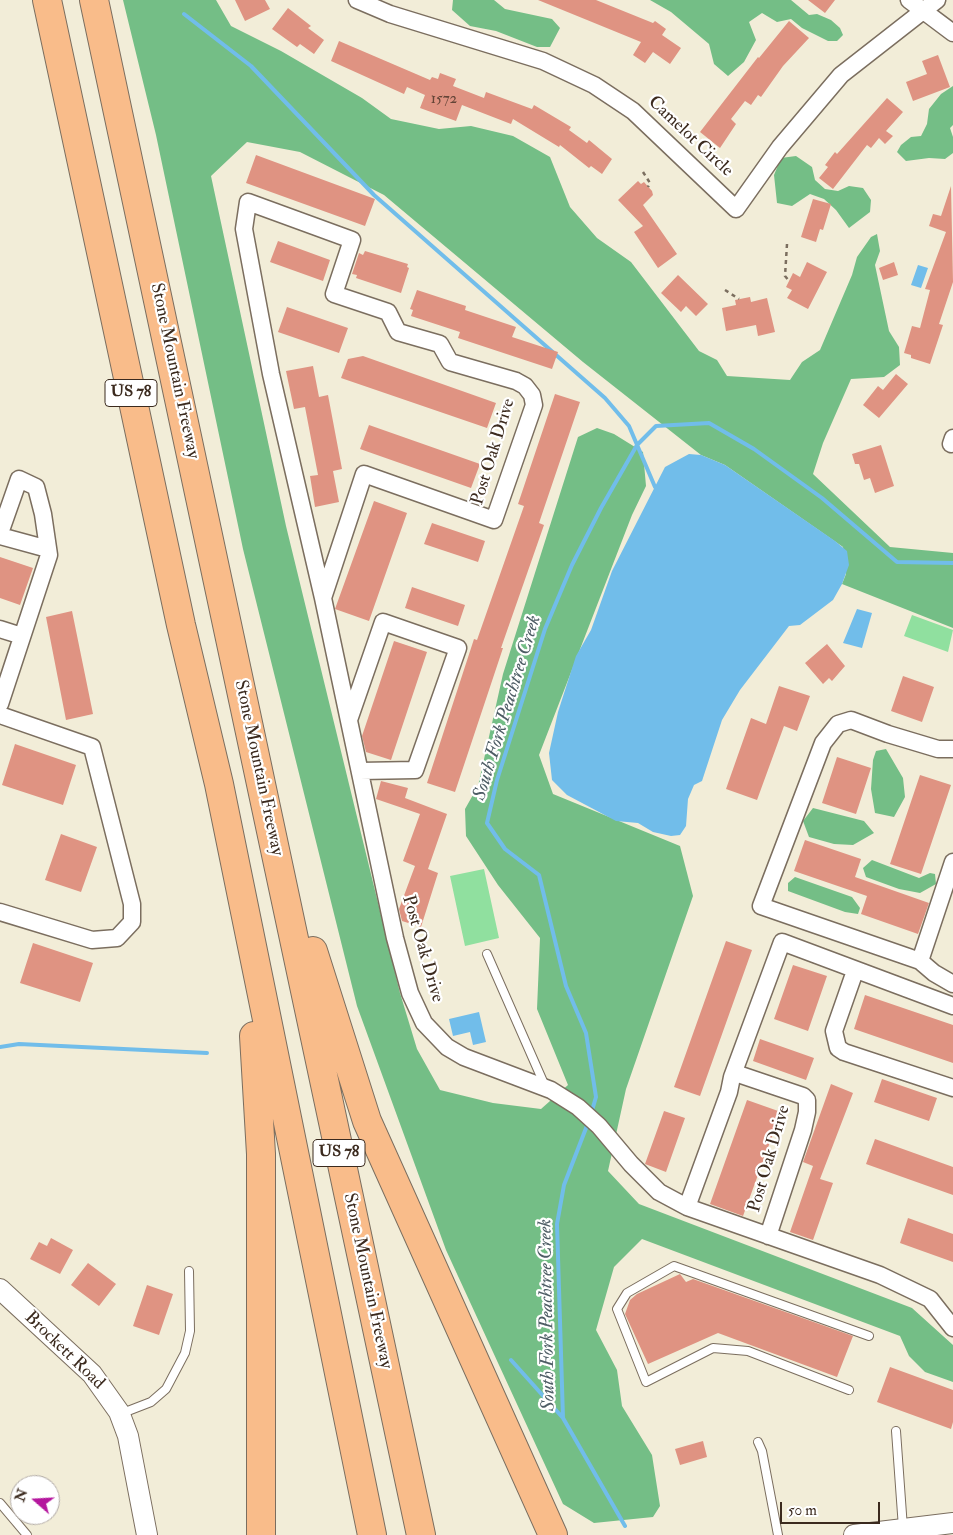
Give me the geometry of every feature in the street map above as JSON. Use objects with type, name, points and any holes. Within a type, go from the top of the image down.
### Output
[{"type":"highway","name":"US 78","points":[[47,0],[181,624],[220,784],[372,1535]]},
{"type":"highway","name":"Stone Mountain Freeway","points":[[94,0],[421,1535]]},
{"type":"highway","points":[[258,770],[352,1081],[367,1121],[554,1535]]},
{"type":"highway","points":[[220,784],[257,1058],[261,1154],[261,1535]]},
{"type":"street","name":"Camelot Circle","points":[[357,0],[390,14],[543,61],[594,85],[633,111],[736,209],[778,150],[830,86],[844,72],[937,0]]},
{"type":"street","points":[[909,0],[953,33]]},
{"type":"street","name":"Post Oak Drive","points":[[323,598],[364,474],[494,520],[534,405],[532,395],[525,386],[516,381],[450,362],[440,344],[398,332],[388,312],[334,294],[352,240],[248,202],[244,229],[271,374],[323,598],[394,938],[410,993],[424,1023],[447,1047],[464,1057],[546,1088],[578,1107],[599,1126],[631,1164],[659,1192],[687,1207],[880,1275],[930,1299],[953,1328]]},
{"type":"street","points":[[0,704],[48,555],[48,549],[44,514],[36,487],[19,480],[0,534],[48,549]]},
{"type":"street","points":[[349,720],[383,622],[458,648],[415,770],[360,770]]},
{"type":"street","points":[[0,629],[22,636]]},
{"type":"street","points":[[0,715],[92,747],[132,904],[132,922],[117,938],[92,940],[0,912]]},
{"type":"street","points":[[953,749],[938,748],[888,734],[851,720],[838,724],[824,743],[761,906],[920,961],[953,984]]},
{"type":"street","points":[[920,961],[953,862]]},
{"type":"street","points":[[687,1207],[729,1092],[732,1077],[782,942],[855,971],[953,1006]]},
{"type":"street","points":[[855,971],[834,1031],[838,1048],[844,1052],[953,1088]]},
{"type":"street","name":"Post Oak Drive","points":[[732,1077],[738,1074],[803,1096],[807,1100],[803,1130],[768,1236]]},
{"type":"street","name":"Brockett Road","points":[[0,1289],[92,1374],[120,1414],[128,1436],[147,1535]]},
{"type":"street","points":[[854,1535],[903,1532],[953,1523]]},
{"type":"lane","points":[[487,954],[546,1088]]},
{"type":"lane","points":[[850,1390],[748,1351],[713,1348],[646,1382],[617,1309],[627,1293],[674,1266],[870,1336]]},
{"type":"lane","points":[[120,1414],[151,1402],[166,1389],[185,1353],[190,1331],[189,1271]]},
{"type":"lane","points":[[896,1431],[903,1532]]},
{"type":"lane","points":[[758,1442],[762,1451],[778,1535]]},
{"type":"lane","points":[[0,1503],[27,1535]]},
{"type":"path","points":[[643,172],[650,183],[648,187]]},
{"type":"path","points":[[787,244],[785,276],[788,281]]},
{"type":"path","points":[[725,290],[739,299]]},
{"type":"green space","points":[[123,0],[216,0],[231,26],[281,51],[362,98],[391,119],[439,129],[471,126],[513,136],[550,157],[570,207],[597,238],[631,262],[699,351],[717,360],[727,376],[790,380],[802,362],[820,350],[852,275],[857,257],[871,237],[877,234],[880,251],[875,265],[889,331],[899,347],[900,365],[884,377],[851,379],[823,443],[813,474],[890,547],[953,553],[953,628],[842,584],[846,574],[843,547],[725,465],[701,455],[583,362],[384,195],[300,152],[247,142],[211,176],[286,526],[400,993],[417,1049],[440,1090],[493,1103],[541,1109],[568,1085],[537,1009],[540,938],[498,885],[466,836],[465,809],[478,786],[503,674],[578,437],[597,428],[614,434],[643,452],[646,486],[632,515],[539,755],[553,794],[680,846],[693,896],[626,1089],[608,1171],[639,1204],[912,1308],[953,1345],[953,1382],[925,1372],[909,1356],[900,1336],[642,1239],[614,1267],[596,1330],[617,1370],[622,1406],[652,1455],[660,1506],[653,1517],[594,1523],[563,1504],[446,1250],[357,1006],[243,549],[156,135]]},
{"type":"green space","points":[[453,0],[494,0],[505,9],[552,19],[560,28],[550,47],[537,47],[496,31],[470,26],[452,10]]},
{"type":"green space","points":[[650,0],[791,0],[809,15],[817,14],[831,20],[840,28],[843,35],[837,41],[828,41],[802,28],[791,19],[777,22],[762,13],[749,22],[756,40],[744,62],[728,76],[714,64],[709,44],[671,12]]},
{"type":"green space","points":[[953,86],[953,125],[950,128],[953,137],[953,153],[945,159],[929,158],[906,161],[897,152],[901,145],[911,137],[921,136],[927,124],[929,109],[941,94]]},
{"type":"green space","points":[[796,156],[812,167],[815,180],[825,189],[838,191],[849,186],[863,188],[871,200],[870,212],[849,228],[836,210],[824,199],[810,194],[792,206],[777,203],[774,175],[781,158]]},
{"type":"green space","points":[[912,615],[953,630],[948,652],[904,636]]},
{"type":"green space","points":[[886,749],[903,778],[905,797],[894,817],[875,813],[871,789],[873,760],[876,751]]},
{"type":"green space","points":[[813,808],[864,821],[874,833],[853,845],[834,844],[809,837],[803,821]]},
{"type":"green space","points":[[872,860],[919,878],[930,873],[935,874],[936,884],[920,893],[899,889],[866,877],[863,868]]},
{"type":"green space","points":[[484,869],[499,938],[465,946],[450,876]]},
{"type":"green space","points":[[795,877],[852,897],[860,908],[858,914],[845,912],[788,891],[788,883]]},
{"type":"water","points":[[918,265],[928,268],[921,288],[911,285]]},
{"type":"water","points":[[689,454],[701,455],[725,465],[835,541],[847,551],[849,565],[842,584],[833,600],[800,625],[789,626],[740,690],[722,720],[702,781],[694,785],[688,799],[686,826],[680,835],[671,836],[653,832],[638,823],[616,821],[567,795],[552,780],[549,753],[558,712],[576,656],[591,630],[612,571],[665,467]]},
{"type":"water","points":[[857,609],[872,613],[862,648],[843,643]]},
{"type":"water","points":[[479,1012],[486,1042],[473,1045],[470,1032],[453,1036],[449,1019]]},
{"type":"building","points":[[235,0],[265,0],[270,9],[245,21]]},
{"type":"building","points":[[538,0],[596,0],[653,23],[655,21],[666,29],[662,35],[681,48],[670,64],[653,52],[645,63],[633,55],[641,42]]},
{"type":"building","points":[[808,0],[835,0],[825,13]]},
{"type":"building","points":[[288,8],[311,26],[308,28],[324,40],[314,54],[300,44],[297,47],[272,29]]},
{"type":"building","points":[[789,21],[809,38],[783,66],[761,97],[758,95],[751,105],[745,101],[731,119],[736,124],[720,148],[700,132],[758,57]]},
{"type":"building","points":[[339,41],[430,80],[432,77],[438,79],[440,73],[456,79],[453,86],[484,98],[486,92],[532,109],[534,105],[571,127],[569,130],[587,143],[589,140],[612,159],[602,174],[591,166],[589,168],[560,145],[559,147],[513,119],[511,124],[462,105],[456,121],[420,108],[425,95],[407,87],[404,94],[331,61]]},
{"type":"building","points":[[938,55],[950,87],[913,101],[906,82],[927,74],[922,61]]},
{"type":"building","points":[[887,98],[903,112],[886,131],[893,136],[885,144],[879,138],[871,148],[867,145],[833,189],[819,178],[828,167],[825,165]]},
{"type":"building","points":[[256,155],[375,199],[365,226],[246,183]]},
{"type":"building","points":[[638,181],[641,184],[644,182],[652,191],[653,195],[643,205],[677,254],[658,268],[634,232],[643,226],[618,200]]},
{"type":"building","points":[[951,186],[953,282],[939,324],[943,325],[930,364],[911,358],[911,355],[904,353],[912,326],[920,328],[930,290],[925,289],[946,232],[929,226],[933,214],[941,216]]},
{"type":"building","points":[[813,199],[831,204],[823,230],[820,229],[816,242],[801,237]]},
{"type":"building","points":[[278,241],[330,260],[323,281],[270,262]]},
{"type":"building","points":[[365,251],[408,264],[407,267],[409,268],[401,293],[356,278],[357,275],[352,274],[359,253],[363,255]]},
{"type":"building","points":[[807,262],[827,272],[808,309],[787,298],[792,290],[786,287],[793,273],[800,277]]},
{"type":"building","points":[[894,262],[898,275],[883,280],[879,268]]},
{"type":"building","points":[[678,275],[708,304],[696,316],[686,306],[681,312],[661,293]]},
{"type":"building","points":[[417,290],[466,306],[465,310],[516,327],[512,337],[558,352],[552,369],[458,338],[460,332],[411,316],[413,310],[410,309]]},
{"type":"building","points":[[750,297],[751,302],[767,298],[775,332],[758,336],[756,325],[726,331],[722,308],[736,305],[735,300]]},
{"type":"building","points":[[287,307],[348,328],[339,353],[278,332]]},
{"type":"building","points":[[363,356],[496,403],[487,428],[341,378],[348,359]]},
{"type":"building","points":[[313,366],[319,397],[328,395],[342,469],[333,471],[339,502],[315,507],[310,476],[318,475],[305,407],[294,409],[286,371]]},
{"type":"building","points":[[896,374],[908,384],[879,418],[863,405],[878,386],[883,390]]},
{"type":"building","points":[[555,394],[580,402],[539,523],[544,525],[501,648],[503,648],[455,792],[427,783],[474,639],[477,640],[524,506],[518,504]]},
{"type":"building","points":[[369,425],[480,464],[471,488],[360,449]]},
{"type":"building","points":[[881,445],[894,486],[875,493],[870,478],[864,480],[859,464],[855,464],[852,454]]},
{"type":"building","points":[[374,501],[407,513],[369,621],[335,609]]},
{"type":"building","points":[[432,523],[485,541],[478,562],[424,544]]},
{"type":"building","points":[[0,557],[33,568],[20,605],[0,598]]},
{"type":"building","points":[[412,587],[465,605],[458,626],[405,608]]},
{"type":"building","points":[[72,611],[93,714],[66,720],[46,617]]},
{"type":"building","points":[[394,641],[427,652],[391,760],[366,752],[362,736]]},
{"type":"building","points":[[827,644],[845,666],[832,681],[829,678],[823,684],[805,663]]},
{"type":"building","points":[[903,676],[934,687],[922,722],[891,711]]},
{"type":"building","points":[[779,686],[810,696],[797,731],[784,726],[757,800],[726,789],[751,718],[766,724]]},
{"type":"building","points":[[15,744],[76,765],[63,805],[2,785]]},
{"type":"building","points":[[837,757],[871,768],[856,814],[822,803]]},
{"type":"building","points":[[920,775],[951,785],[921,874],[890,864]]},
{"type":"building","points":[[381,781],[408,788],[405,798],[447,814],[428,869],[438,873],[421,927],[402,921],[399,909],[415,866],[403,861],[420,814],[376,799]]},
{"type":"building","points":[[61,834],[97,847],[81,892],[45,880]]},
{"type":"building","points":[[805,840],[861,859],[855,877],[929,903],[918,934],[861,914],[867,896],[794,871]]},
{"type":"building","points":[[726,941],[752,950],[700,1096],[674,1087]]},
{"type":"building","points":[[33,943],[93,963],[80,1002],[20,983]]},
{"type":"building","points":[[793,965],[827,976],[808,1031],[774,1019]]},
{"type":"building","points":[[865,995],[953,1025],[953,1063],[854,1029]]},
{"type":"building","points":[[760,1039],[814,1058],[806,1080],[753,1061]]},
{"type":"building","points":[[882,1079],[937,1098],[929,1121],[874,1102]]},
{"type":"building","points":[[831,1084],[853,1093],[820,1179],[833,1183],[813,1240],[790,1232],[813,1166],[803,1162]]},
{"type":"building","points":[[747,1100],[781,1112],[743,1216],[710,1204]]},
{"type":"building","points":[[664,1111],[685,1118],[666,1172],[645,1164]]},
{"type":"building","points":[[875,1139],[953,1167],[953,1195],[866,1164]]},
{"type":"building","points":[[908,1218],[953,1234],[953,1262],[900,1243]]},
{"type":"building","points":[[51,1238],[73,1250],[60,1274],[30,1259],[39,1242],[47,1246]]},
{"type":"building","points":[[88,1263],[116,1284],[99,1306],[71,1285]]},
{"type":"building","points":[[680,1274],[686,1282],[693,1279],[853,1336],[837,1377],[718,1333],[648,1364],[625,1314],[630,1300],[637,1294]]},
{"type":"building","points":[[147,1285],[173,1294],[159,1335],[133,1326]]},
{"type":"building","points":[[890,1367],[953,1390],[953,1422],[951,1429],[877,1402]]},
{"type":"building","points":[[703,1441],[707,1457],[680,1465],[675,1449]]},
{"type":"waterway","points":[[184,14],[251,66],[374,195],[605,398],[629,426],[655,487]]},
{"type":"waterway","name":"South Fork Peachtree Creek","points":[[591,1114],[596,1097],[586,1033],[566,986],[539,875],[505,849],[487,823],[497,780],[545,629],[572,565],[601,508],[637,445],[656,426],[709,423],[754,449],[822,498],[897,562],[953,563]]},
{"type":"waterway","points":[[0,1047],[19,1044],[207,1053]]},
{"type":"waterway","name":"South Fork Peachtree Creek","points":[[588,1123],[564,1185],[557,1224],[563,1418],[625,1526]]},
{"type":"waterway","points":[[511,1360],[563,1418]]}]
